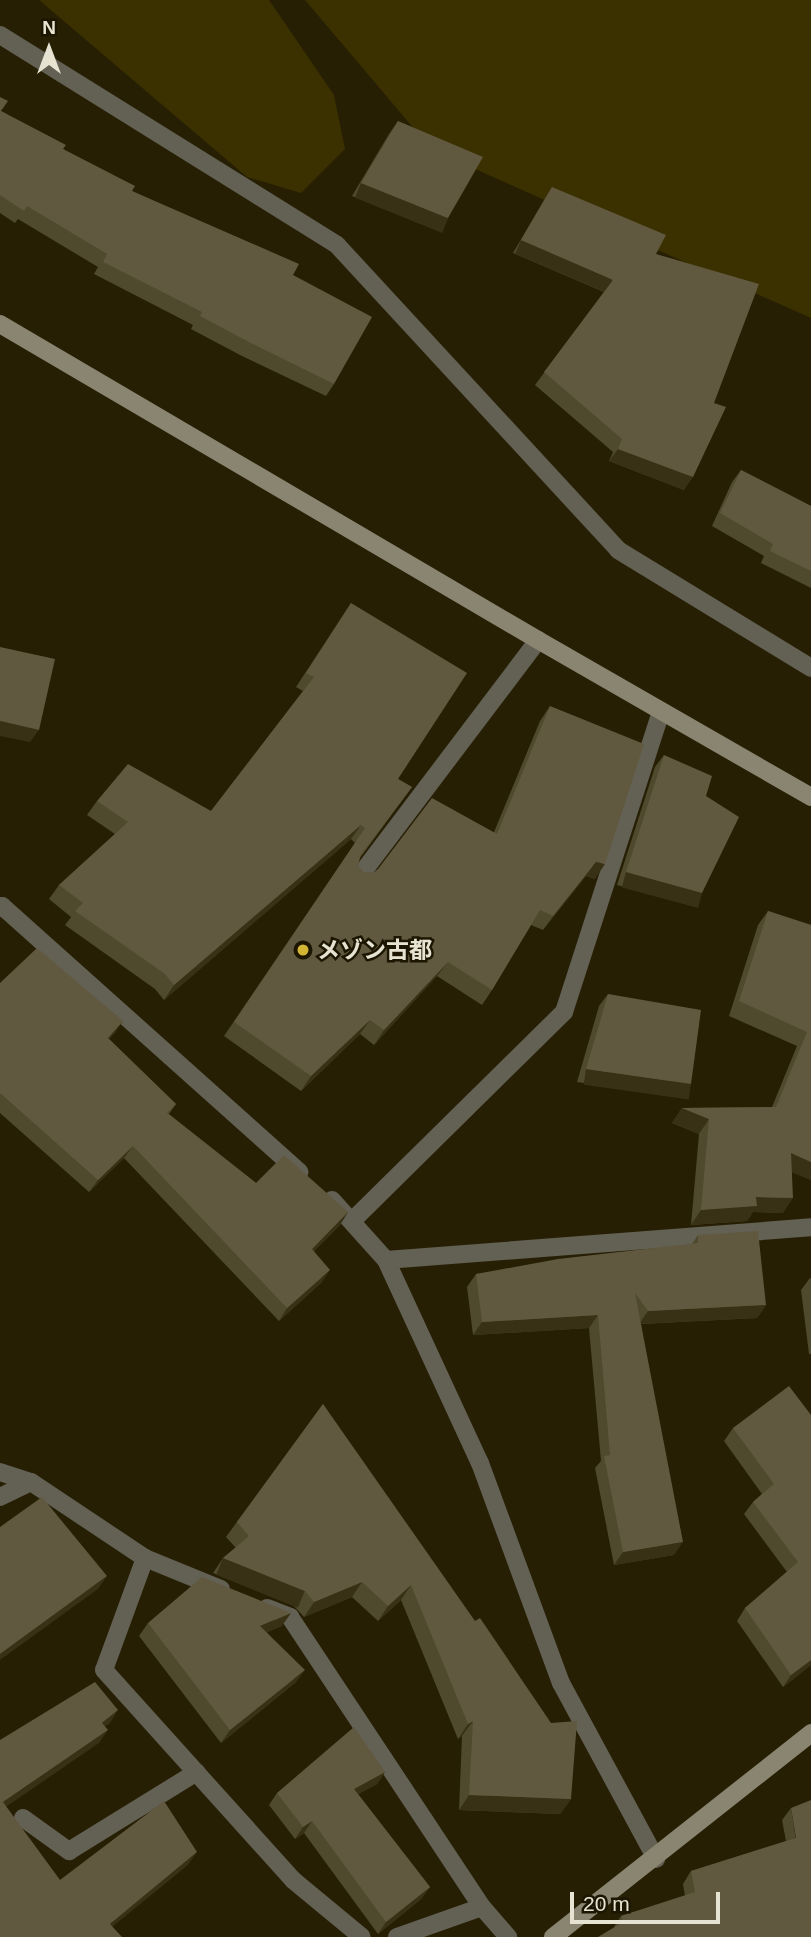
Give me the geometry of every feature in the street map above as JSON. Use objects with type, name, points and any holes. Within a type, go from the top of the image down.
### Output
[{"type":"street","points":[[0,35],[338,245],[618,550],[811,668]]},
{"type":"street","points":[[0,324],[811,797]]},
{"type":"street","points":[[359,877],[538,640]]},
{"type":"street","points":[[352,1221],[564,1012],[662,711]]},
{"type":"street","points":[[1,906],[335,1202],[386,1260],[480,1463],[561,1683],[656,1859]]},
{"type":"street","points":[[386,1260],[811,1227]]},
{"type":"street","points":[[0,1472],[31,1482],[145,1558],[290,1617],[482,1907],[508,1937]]},
{"type":"street","points":[[0,1497],[31,1482]]},
{"type":"street","points":[[145,1558],[104,1670],[293,1880],[362,1937]]},
{"type":"street","points":[[553,1937],[656,1859],[811,1733]]},
{"type":"street","points":[[23,1818],[69,1851],[197,1772]]},
{"type":"street","points":[[397,1937],[482,1907]]},
{"type":"shaded area","points":[[39,0],[269,0],[334,95],[345,149],[301,193],[247,177]]},
{"type":"shaded area","points":[[305,0],[811,0],[811,318],[432,150]]},
{"type":"building","points":[[0,97],[8,101],[1,111],[66,145],[63,149],[135,186],[132,191],[299,264],[293,275],[372,317],[334,384],[249,342],[200,316],[202,312],[103,262],[107,254],[27,206],[24,211],[0,195]]},
{"type":"building","points":[[398,121],[483,157],[448,218],[361,183]]},
{"type":"building","points":[[552,187],[666,235],[656,254],[759,284],[714,403],[726,407],[693,477],[618,449],[622,439],[544,372],[613,280],[521,240]]},
{"type":"building","points":[[741,470],[811,506],[811,571],[770,551],[773,544],[720,513]]},
{"type":"building","points":[[351,603],[467,673],[398,779],[412,787],[360,856],[358,866],[363,872],[373,873],[378,869],[432,798],[497,834],[550,706],[644,744],[605,864],[596,862],[553,916],[540,910],[492,990],[448,962],[384,1030],[370,1020],[311,1076],[234,1022],[365,828],[361,825],[174,985],[165,974],[75,911],[83,903],[59,885],[128,822],[97,801],[128,764],[211,811],[314,677],[306,673]]},
{"type":"building","points":[[0,647],[55,659],[39,730],[0,721]]},
{"type":"building","points":[[664,755],[712,776],[706,796],[739,817],[702,893],[626,872]]},
{"type":"building","points":[[768,911],[811,925],[811,1162],[791,1153],[793,1198],[756,1197],[757,1206],[701,1210],[709,1119],[682,1108],[776,1107],[807,1032],[739,1001]]},
{"type":"building","points":[[37,948],[123,1021],[108,1038],[176,1104],[167,1113],[256,1183],[284,1155],[348,1212],[312,1249],[330,1270],[287,1308],[133,1146],[98,1180],[0,1093],[0,983]]},
{"type":"building","points":[[608,994],[701,1010],[691,1084],[586,1069]]},
{"type":"building","points":[[758,1231],[766,1305],[648,1311],[635,1293],[683,1542],[623,1552],[604,1456],[610,1455],[598,1315],[482,1322],[476,1274],[558,1259],[698,1243],[698,1235]]},
{"type":"building","points":[[789,1386],[811,1415],[811,1660],[791,1675],[745,1608],[798,1562],[753,1502],[774,1484],[733,1428]]},
{"type":"building","points":[[323,1404],[475,1621],[480,1618],[551,1723],[577,1721],[571,1799],[469,1795],[473,1721],[468,1724],[411,1585],[388,1606],[362,1582],[314,1602],[305,1591],[223,1558],[249,1536],[237,1522]]},
{"type":"building","points":[[42,1497],[107,1576],[0,1654],[0,1527]]},
{"type":"building","points":[[202,1577],[291,1613],[260,1626],[305,1670],[230,1730],[148,1623]]},
{"type":"building","points":[[95,1682],[118,1710],[102,1723],[108,1730],[3,1802],[60,1880],[164,1801],[197,1852],[110,1924],[122,1937],[0,1937],[0,1740]]},
{"type":"building","points":[[354,1727],[385,1772],[354,1789],[430,1887],[386,1922],[312,1821],[303,1827],[277,1793]]},
{"type":"building","points":[[811,1800],[811,1937],[598,1937],[623,1922],[621,1916],[695,1892],[691,1871],[796,1838],[791,1808]]},
{"type":"place","name":"メゾン古都","points":[[303,950]]}]
